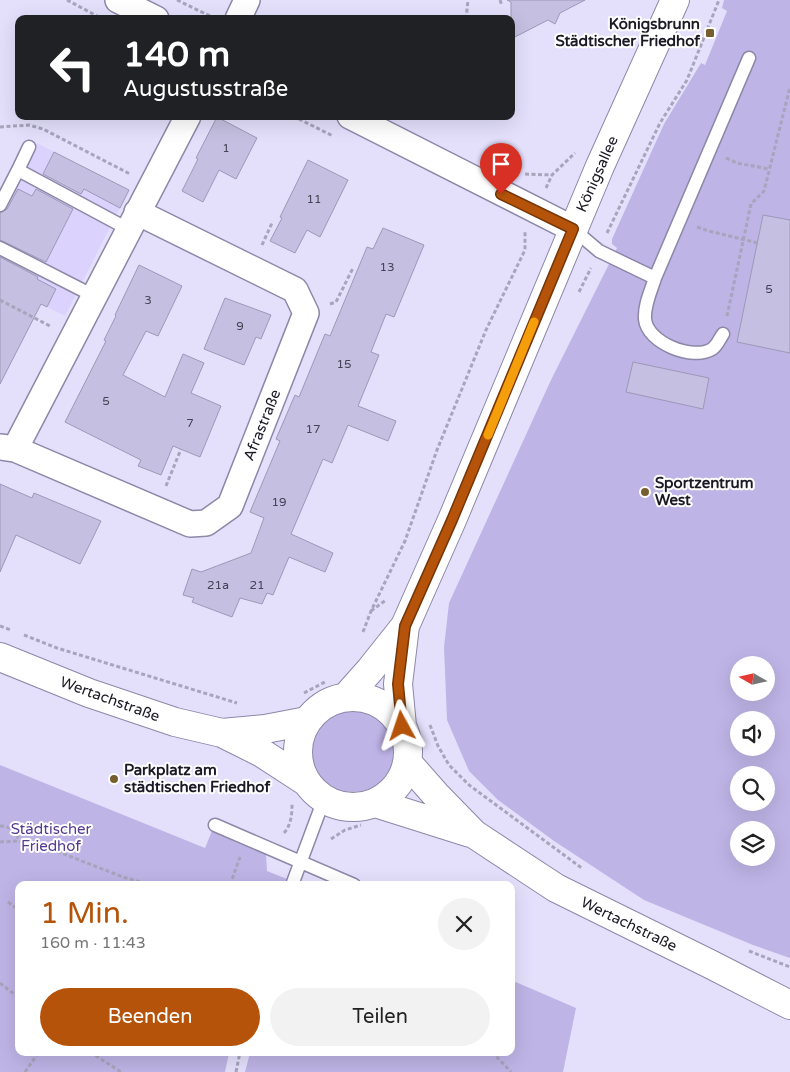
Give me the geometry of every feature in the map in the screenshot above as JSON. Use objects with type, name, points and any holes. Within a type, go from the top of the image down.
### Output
[{"type":"street","points":[[118,0],[148,15]]},
{"type":"street","points":[[240,15],[247,0]]},
{"type":"street","name":"Königsallee","points":[[338,688],[370,670],[405,626],[452,520],[573,229],[675,0]]},
{"type":"street","name":"Afrastraße","points":[[132,220],[295,290],[306,313],[230,506],[206,523],[190,524],[8,448],[72,337],[132,220],[186,120]]},
{"type":"street","points":[[358,120],[573,229]]},
{"type":"street","name":"Königsallee","points":[[402,726],[398,684],[405,626]]},
{"type":"street","name":"Wertachstraße","points":[[0,657],[98,696],[175,722],[222,733],[262,753],[307,793]]},
{"type":"street","points":[[338,688],[356,696],[374,700],[390,710],[402,726],[407,743],[407,762],[401,779],[396,786],[390,793],[375,803],[349,807],[332,803],[307,793],[298,764],[297,746],[302,729],[302,709],[320,707],[328,702],[338,688]]},
{"type":"street","name":"Wertachstraße","points":[[222,733],[265,729],[302,709]]},
{"type":"street","name":"Wertachstraße","points":[[407,762],[474,834],[556,888],[790,1006]]},
{"type":"street","name":"Wertachstraße","points":[[375,803],[474,834]]},
{"type":"lane","points":[[723,334],[713,349],[701,354],[675,349],[655,339],[645,321],[647,303],[655,278],[749,58]]},
{"type":"lane","points":[[0,205],[29,147]]},
{"type":"lane","points":[[18,170],[132,220]]},
{"type":"lane","points":[[573,229],[599,251],[655,278]]},
{"type":"lane","points":[[0,248],[94,296]]},
{"type":"lane","points":[[293,881],[300,862],[307,793]]},
{"type":"lane","points":[[214,824],[345,881]]},
{"type":"path","points":[[66,0],[95,15]]},
{"type":"path","points":[[177,0],[206,15]]},
{"type":"path","points":[[466,15],[468,0]]},
{"type":"path","points":[[500,0],[502,6]]},
{"type":"path","points":[[723,334],[751,204],[764,191],[790,88]]},
{"type":"path","points":[[0,127],[29,125],[43,129],[151,185]]},
{"type":"path","points":[[362,638],[371,611],[405,541],[437,450],[486,330],[525,250],[524,234],[552,175],[574,154],[578,145]]},
{"type":"path","points":[[710,151],[737,163],[770,169]]},
{"type":"path","points":[[680,220],[708,231],[758,243]]},
{"type":"path","points":[[0,300],[72,337]]},
{"type":"path","points":[[156,511],[181,449]]},
{"type":"path","points":[[0,626],[57,648],[245,705]]},
{"type":"path","points":[[302,709],[321,683],[338,688]]},
{"type":"path","points":[[429,721],[438,746],[449,765],[469,786],[588,872]]},
{"type":"path","points":[[275,832],[284,833],[289,827],[292,814],[307,793]]},
{"type":"path","points":[[0,826],[9,827],[16,832],[19,841]]},
{"type":"path","points":[[231,881],[246,838]]},
{"type":"path","points":[[0,842],[19,841],[51,849],[135,881]]},
{"type":"path","points":[[8,902],[15,907]]},
{"type":"path","points":[[746,950],[790,967]]},
{"type":"path","points":[[0,983],[15,995]]},
{"type":"path","points":[[25,1072],[36,1056]]},
{"type":"path","points":[[96,1056],[121,1072]]},
{"type":"path","points":[[236,1072],[239,1056]]},
{"type":"path","points":[[496,1056],[511,1072]]},
{"type":"shaded area","points":[[33,141],[129,190],[65,316],[0,283],[0,210]]},
{"type":"green space","name":"Sportzentrum West","points":[[724,0],[790,0],[790,958],[753,945],[644,900],[554,841],[498,800],[469,771],[447,720],[444,647],[449,603],[551,380],[617,248],[612,244],[612,239],[664,124],[701,63],[705,65],[727,11],[722,8]]},
{"type":"green space","points":[[345,710],[361,710],[376,717],[387,728],[394,743],[391,767],[382,780],[361,792],[345,792],[330,785],[319,774],[312,759],[312,743],[319,728],[330,717]]},
{"type":"green space","name":"Städtischer Friedhof","points":[[0,765],[205,848],[212,831],[266,854],[267,871],[292,881],[15,881],[15,1056],[228,1056],[225,1072],[0,1072]]},
{"type":"green space","points":[[515,982],[576,1008],[563,1072],[245,1072],[249,1056],[515,1056]]},
{"type":"building","points":[[507,0],[585,0],[560,13],[555,24],[548,20],[515,37],[515,15],[511,15],[511,2]]},
{"type":"building","points":[[215,120],[223,120],[257,138],[236,179],[219,170],[203,202],[182,191],[198,159],[196,158]]},
{"type":"building","points":[[54,152],[129,190],[120,208],[84,189],[81,194],[43,174]]},
{"type":"building","points":[[308,160],[348,180],[320,237],[307,230],[295,253],[270,241]]},
{"type":"building","points":[[18,189],[32,196],[36,189],[73,209],[46,262],[0,240],[0,213],[7,209]]},
{"type":"building","points":[[763,215],[790,220],[790,353],[737,342]]},
{"type":"building","points":[[383,228],[424,245],[394,317],[386,314],[371,352],[379,355],[358,406],[396,421],[388,441],[348,425],[332,463],[323,459],[291,534],[333,553],[325,572],[289,557],[273,595],[267,593],[262,604],[240,598],[232,617],[192,602],[194,598],[183,595],[192,569],[201,572],[251,553],[264,518],[250,512],[280,441],[276,439],[295,395],[299,397],[325,334],[330,336],[367,247],[373,249]]},
{"type":"building","points":[[0,257],[56,289],[47,307],[41,304],[0,384]]},
{"type":"building","points":[[139,265],[182,286],[158,336],[146,331],[123,375],[165,397],[183,354],[204,363],[191,393],[221,406],[200,457],[173,446],[161,475],[138,466],[141,460],[65,422],[106,341],[104,340]]},
{"type":"building","points":[[225,298],[271,315],[261,339],[256,337],[244,365],[204,349]]},
{"type":"building","points":[[633,362],[709,378],[703,409],[626,392]]},
{"type":"building","points":[[0,484],[32,498],[34,493],[101,521],[80,564],[16,535],[0,572]]},
{"type":"slow traffic","points":[[488,435],[534,322]]},
{"type":"place","name":"Königsbrunn Städtischer Friedhof","points":[[710,33]]},
{"type":"place","name":"Sportzentrum West","points":[[645,492]]},
{"type":"place","name":"Parkplatz am städtischen Friedhof","points":[[114,779]]},
{"type":"route","points":[[402,726],[398,684],[405,626],[452,520],[573,229],[501,194]]}]
